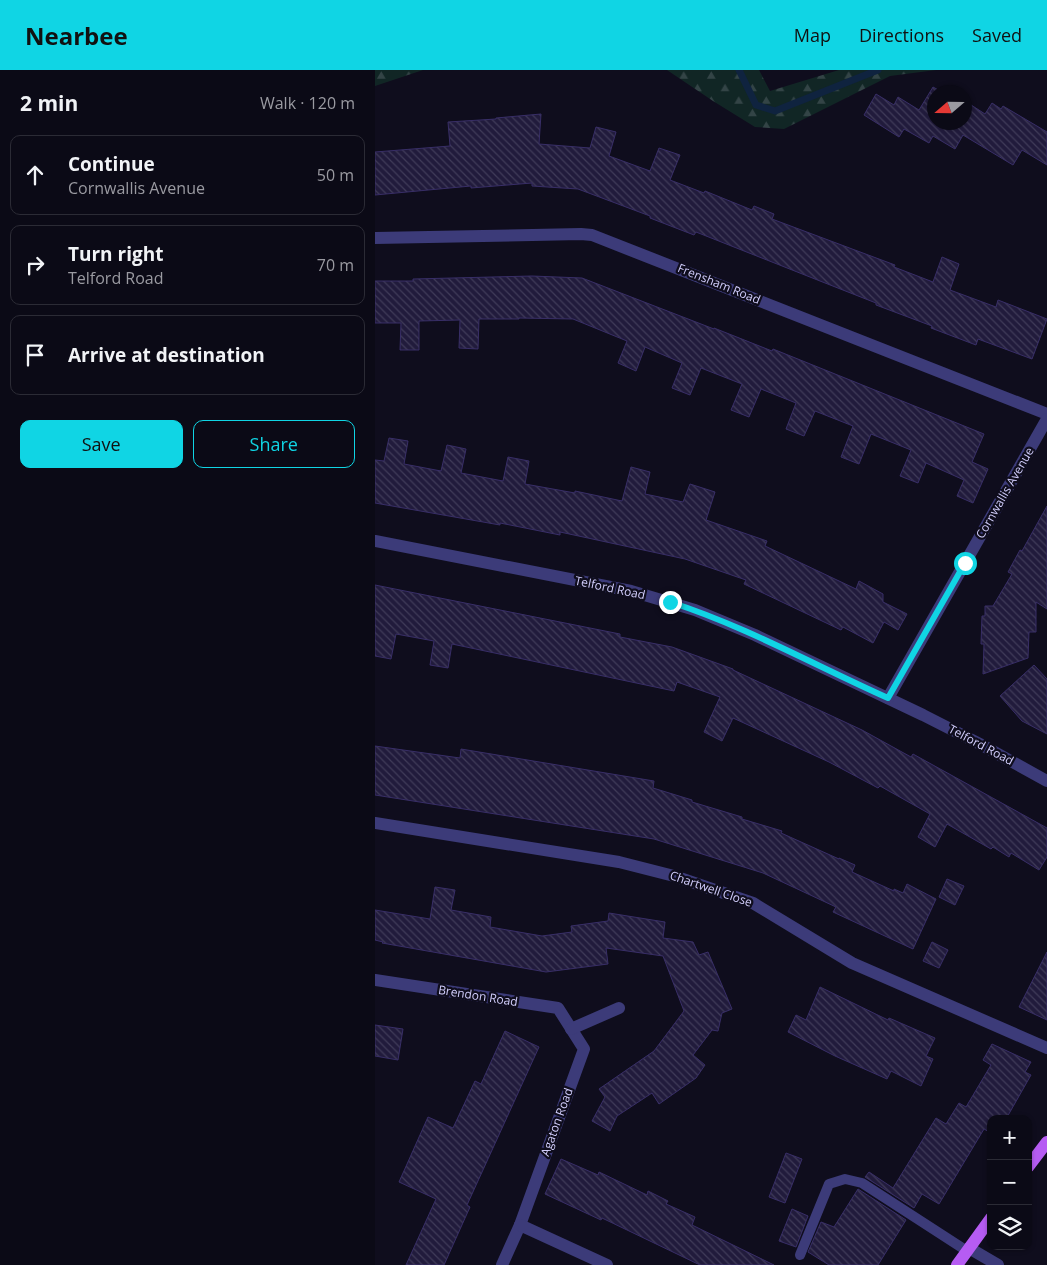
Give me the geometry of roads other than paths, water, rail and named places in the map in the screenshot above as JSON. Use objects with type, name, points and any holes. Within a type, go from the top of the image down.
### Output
[{"type":"main road","points":[[1032,1162],[1047,1142]]},
{"type":"main road","points":[[957,1265],[987,1223]]},
{"type":"street","name":"Frensham Road","points":[[375,238],[592,235],[1047,414]]},
{"type":"street","name":"Cornwallis Avenue","points":[[888,698],[1047,419]]},
{"type":"street","name":"Telford Road","points":[[375,541],[631,591],[687,608],[755,636],[888,698],[980,744],[1047,781]]},
{"type":"street","name":"Chartwell Close","points":[[375,823],[619,862],[674,876],[753,903],[852,963],[1047,1048]]},
{"type":"street","name":"Brendon Road","points":[[375,980],[558,1008],[571,1029]]},
{"type":"street","points":[[571,1029],[619,1008]]},
{"type":"street","name":"Agaton Road","points":[[502,1265],[520,1225],[583,1049],[571,1029]]},
{"type":"street","points":[[520,1225],[607,1265]]},
{"type":"street","points":[[968,1249],[998,1265]]},
{"type":"lane","points":[[800,1255],[829,1184],[845,1179],[861,1183],[968,1249]]},
{"type":"waterway","points":[[739,70],[756,105],[775,111],[878,70]]}]
